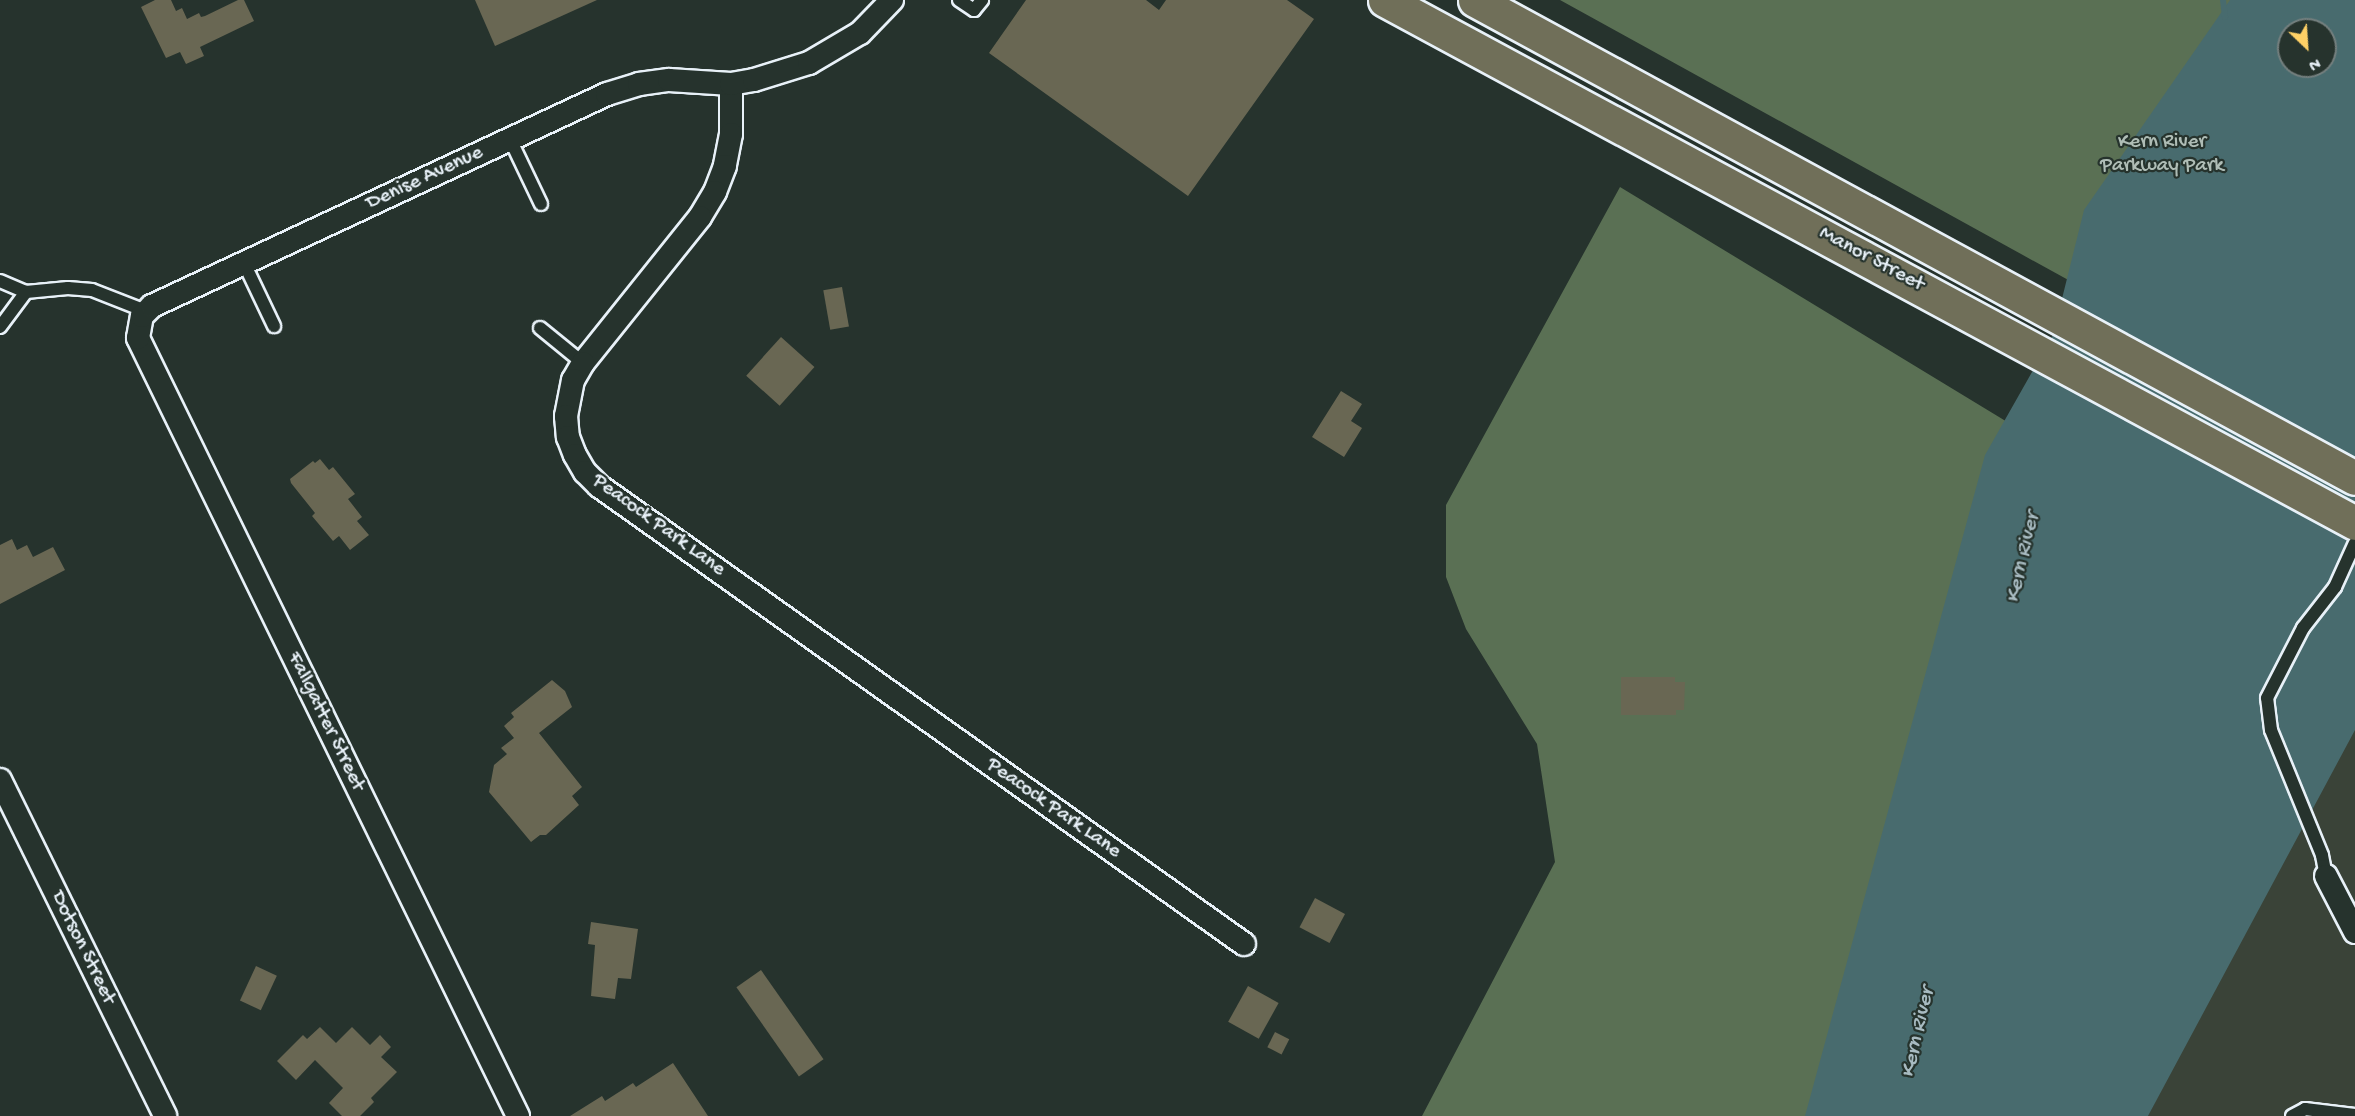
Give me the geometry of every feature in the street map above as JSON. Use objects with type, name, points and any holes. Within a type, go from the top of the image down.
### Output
[{"type":"main road","name":"Manor Street","points":[[1385,0],[1897,274],[2355,524]]},
{"type":"main road","name":"Manor Street","points":[[1475,0],[2355,478]]},
{"type":"street","points":[[731,84],[798,67],[828,54],[860,33],[892,0]]},
{"type":"street","name":"Denise Avenue","points":[[143,319],[152,306],[608,94],[639,84],[669,80],[731,84]]},
{"type":"street","name":"Peacock Park Lane","points":[[731,84],[731,134],[725,166],[715,192],[700,217],[583,363],[573,380],[566,416],[568,437],[585,472],[599,486],[1244,944]]},
{"type":"street","name":"Fallgatter Street","points":[[143,319],[138,338],[518,1116]]},
{"type":"street","name":"Dotson Street","points":[[0,780],[165,1116]]},
{"type":"street","points":[[2326,876],[2355,932]]},
{"type":"lane","points":[[959,0],[974,10],[982,0]]},
{"type":"lane","points":[[510,139],[541,204]]},
{"type":"lane","points":[[244,263],[274,326]]},
{"type":"lane","points":[[0,281],[26,292],[68,288],[92,290],[143,319]]},
{"type":"lane","points":[[0,327],[21,302],[26,292]]},
{"type":"lane","points":[[540,328],[583,363]]},
{"type":"lane","points":[[2326,876],[2322,855],[2271,730],[2266,698],[2303,628],[2336,587],[2355,543]]},
{"type":"lane","points":[[2292,1116],[2305,1109],[2355,1115]]},
{"type":"shaded area","points":[[2355,696],[2355,1116],[2148,1116]]},
{"type":"green space","name":"Kern River Parkway Park","points":[[1560,0],[2355,0],[2355,438]]},
{"type":"green space","points":[[1620,187],[2281,588],[2028,1116],[1422,1116],[1555,862],[1537,744],[1466,629],[1446,577],[1446,505]]},
{"type":"water","name":"Kern River","points":[[2230,0],[2355,0],[2355,730],[2148,1116],[1805,1116],[1985,455],[2053,335],[2084,210]]},
{"type":"building","points":[[155,0],[171,0],[176,11],[182,8],[187,19],[199,13],[201,17],[205,16],[238,0],[244,0],[254,21],[200,47],[204,56],[186,64],[180,52],[166,58],[141,7]]},
{"type":"building","points":[[475,0],[597,0],[495,46]]},
{"type":"building","points":[[1026,0],[1146,0],[1159,10],[1166,0],[1287,0],[1314,19],[1188,196],[989,53]]},
{"type":"building","points":[[842,287],[849,326],[830,330],[823,290]]},
{"type":"building","points":[[781,337],[814,367],[780,406],[746,376]]},
{"type":"building","points":[[1341,391],[1362,404],[1351,421],[1362,428],[1344,457],[1312,437]]},
{"type":"building","points":[[320,459],[329,470],[333,467],[355,494],[348,499],[362,517],[357,521],[369,535],[350,550],[339,536],[333,541],[312,516],[315,513],[291,483],[290,479],[313,461],[315,463]]},
{"type":"building","points":[[12,539],[17,550],[27,545],[33,557],[53,547],[65,570],[0,604],[0,545]]},
{"type":"building","points":[[1621,677],[1675,677],[1675,682],[1685,682],[1684,710],[1676,710],[1676,715],[1621,715]]},
{"type":"building","points":[[552,680],[565,691],[572,707],[539,733],[582,787],[572,796],[579,805],[546,835],[540,835],[531,842],[489,792],[494,765],[507,754],[501,748],[514,738],[504,726],[514,717],[511,713]]},
{"type":"building","points":[[1315,898],[1345,914],[1330,943],[1300,927]]},
{"type":"building","points":[[591,922],[638,929],[631,979],[618,978],[615,999],[591,996],[595,945],[588,944]]},
{"type":"building","points":[[256,966],[277,976],[261,1010],[240,1000]]},
{"type":"building","points":[[761,970],[824,1059],[799,1076],[736,987]]},
{"type":"building","points":[[1248,986],[1279,1003],[1259,1039],[1228,1022]]},
{"type":"building","points":[[320,1027],[336,1043],[352,1027],[370,1045],[380,1035],[391,1047],[381,1057],[397,1072],[371,1098],[374,1102],[360,1116],[342,1116],[329,1103],[343,1088],[315,1060],[296,1080],[277,1061],[303,1035],[307,1039]]},
{"type":"building","points":[[1275,1032],[1289,1039],[1282,1054],[1267,1047]]},
{"type":"building","points":[[673,1063],[708,1116],[570,1116],[602,1096],[605,1101],[633,1083],[636,1087]]},
{"type":"waterway","points":[[2223,0],[2225,17]]}]
